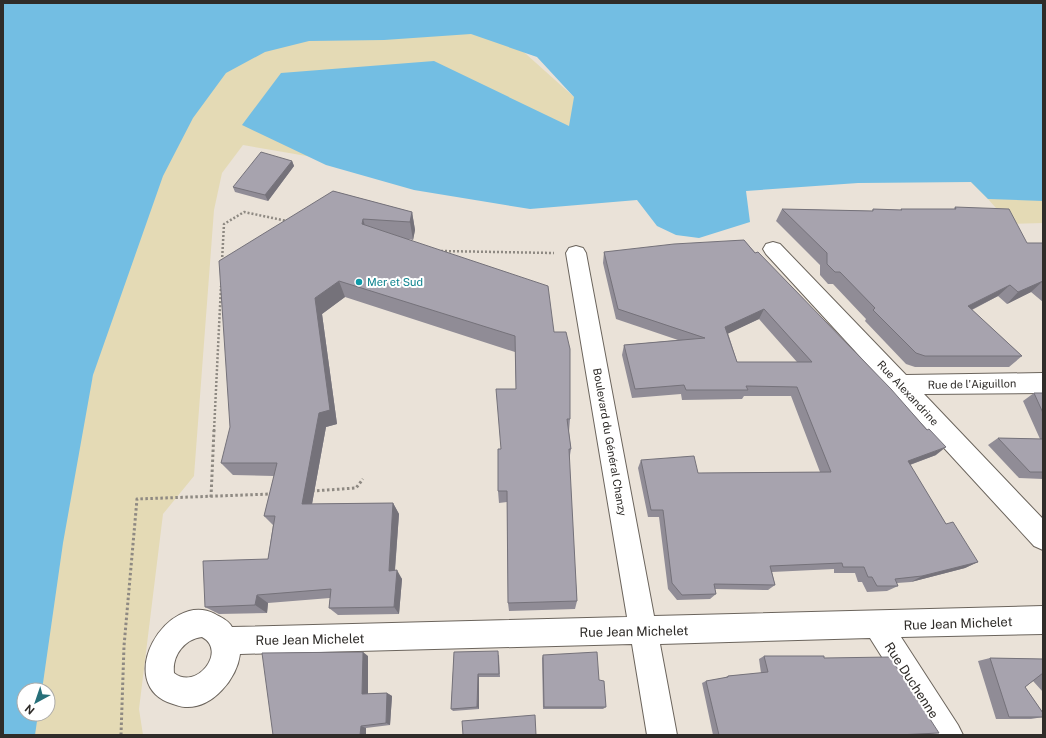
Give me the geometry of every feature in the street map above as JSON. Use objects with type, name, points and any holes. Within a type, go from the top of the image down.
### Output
[{"type":"street","name":"Rue Alexandrine","points":[[773,249],[1043,537]]},
{"type":"street","name":"Boulevard du Général Chanzy","points":[[576,253],[662,735]]},
{"type":"street","name":"Rue de l'Aiguillon","points":[[901,385],[1043,384]]},
{"type":"street","name":"Rue Jean Michelet","points":[[226,641],[1043,620]]},
{"type":"street","name":"Rue Duchenne","points":[[877,625],[948,735]]},
{"type":"path","points":[[222,267],[224,224],[244,212],[291,222]]},
{"type":"path","points":[[439,251],[576,253]]},
{"type":"path","points":[[211,497],[222,282]]},
{"type":"path","points":[[310,491],[356,488],[363,479]]},
{"type":"path","points":[[121,735],[124,646],[137,499],[272,494]]},
{"type":"sand","points":[[387,13],[516,45],[574,97],[571,143],[330,160],[243,145],[222,173],[214,210],[194,476],[163,514],[139,709],[143,735],[3,735],[16,683],[16,722],[56,722],[56,682],[16,682],[169,71]]},
{"type":"sand","points":[[1043,181],[1043,223],[1010,224],[971,182]]},
{"type":"water","points":[[3,3],[1043,3],[1043,201],[988,199],[971,182],[858,183],[746,191],[750,222],[699,238],[676,235],[657,226],[637,200],[530,209],[414,190],[326,165],[242,125],[281,73],[434,61],[569,126],[574,97],[537,57],[471,34],[384,40],[309,41],[265,52],[226,73],[193,118],[163,176],[93,375],[63,543],[43,682],[16,682],[16,722],[37,722],[35,735],[3,735]]},
{"type":"building","points":[[261,152],[292,161],[265,195],[233,187]]},
{"type":"building","points":[[333,191],[412,212],[410,222],[363,219],[362,224],[548,286],[554,332],[566,332],[570,349],[570,419],[567,419],[571,449],[569,449],[577,601],[508,603],[507,491],[498,491],[498,449],[501,449],[496,389],[516,389],[515,336],[339,281],[315,298],[330,410],[319,413],[302,504],[393,503],[389,571],[397,570],[394,607],[329,608],[331,589],[257,595],[255,605],[205,607],[203,561],[268,559],[275,516],[264,516],[277,463],[221,463],[230,427],[219,261]]},
{"type":"building","points":[[955,207],[1009,209],[1027,243],[1043,243],[1043,281],[1018,292],[1010,285],[968,306],[1022,356],[925,356],[916,353],[873,310],[875,308],[840,272],[835,272],[827,264],[827,253],[782,209],[873,211],[873,209],[956,209]]},
{"type":"building","points":[[744,240],[755,253],[758,252],[891,389],[927,430],[929,429],[946,447],[908,461],[946,524],[953,522],[978,562],[922,576],[895,579],[898,586],[877,586],[872,577],[868,577],[864,567],[843,567],[842,563],[770,566],[775,585],[714,584],[716,594],[682,595],[672,583],[663,510],[651,510],[641,460],[694,456],[698,473],[831,472],[797,387],[746,386],[748,390],[686,390],[684,385],[635,389],[624,345],[705,338],[618,309],[604,252],[674,244]],"holes":[[[764,309],[812,362],[737,362],[725,327]]]},
{"type":"building","points":[[1034,393],[1043,393],[1043,413]]},
{"type":"building","points":[[998,438],[1043,439],[1043,472],[1030,472]]},
{"type":"building","points":[[498,651],[499,674],[478,674],[477,707],[451,709],[454,652]]},
{"type":"building","points":[[363,652],[362,694],[387,693],[386,723],[361,726],[360,735],[273,735],[262,653]]},
{"type":"building","points":[[597,652],[599,680],[604,681],[606,707],[544,707],[543,655]]},
{"type":"building","points":[[764,656],[824,656],[824,658],[890,657],[939,733],[897,735],[719,735],[706,681],[728,676],[768,672]]},
{"type":"building","points":[[990,658],[1043,659],[1043,673],[1025,687],[1043,713],[1043,717],[1009,717]]},
{"type":"building","points":[[535,715],[536,735],[463,735],[462,721]]},
{"type":"place","name":"Mer et Sud","points":[[359,282]]}]
